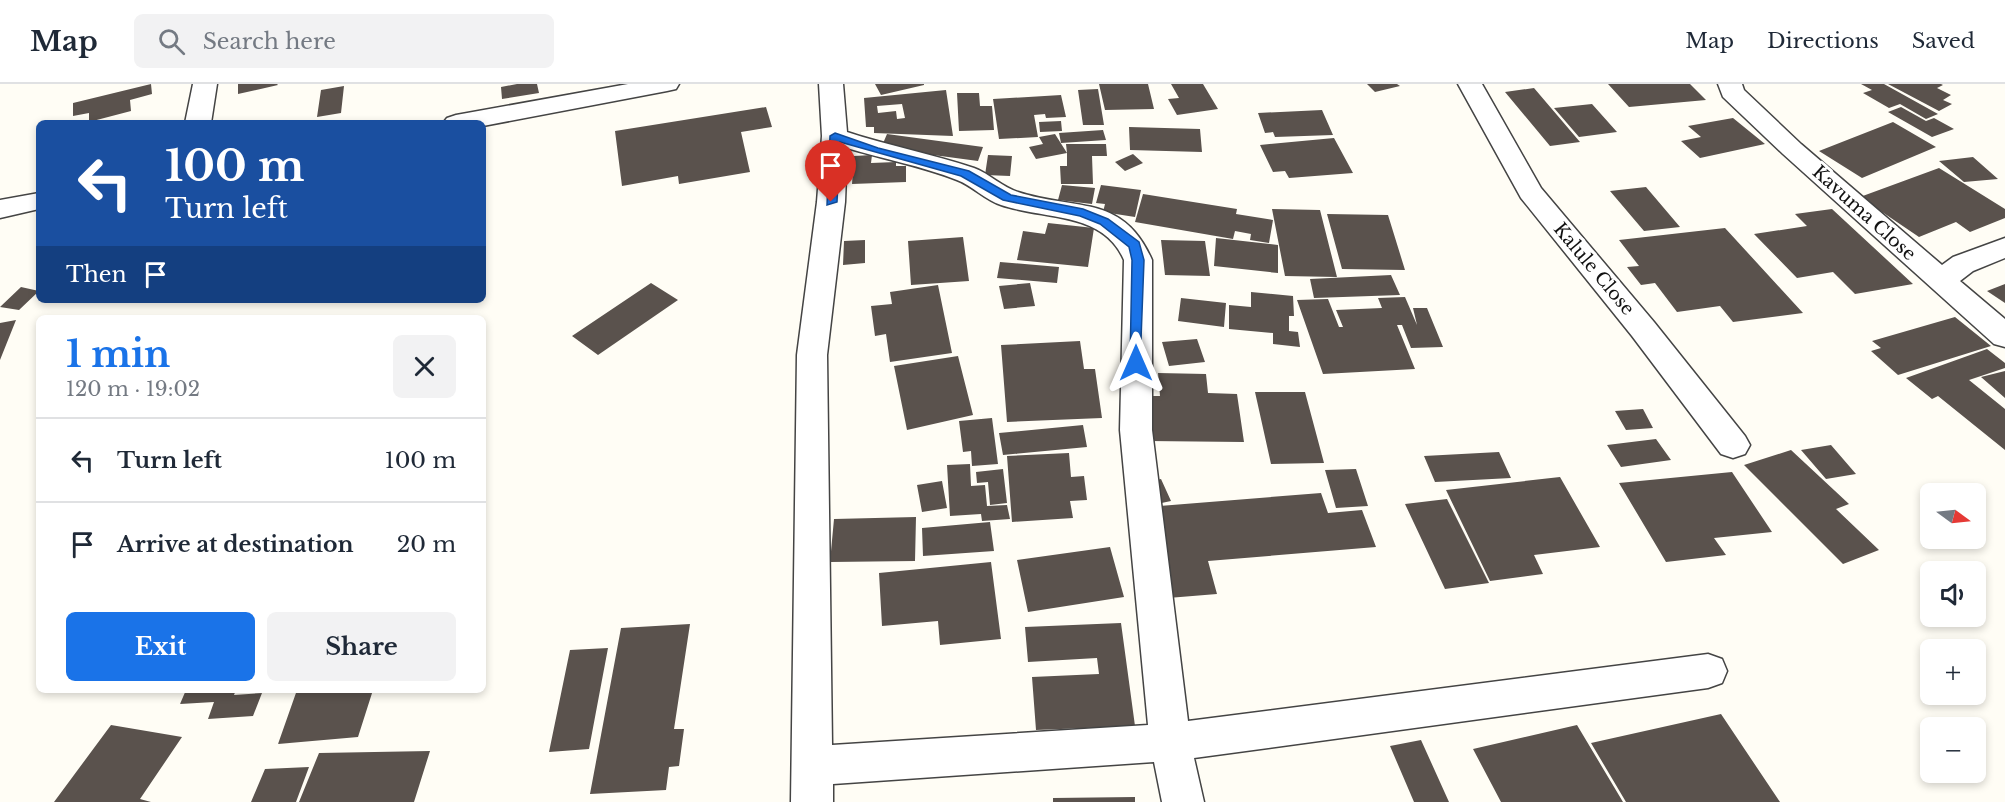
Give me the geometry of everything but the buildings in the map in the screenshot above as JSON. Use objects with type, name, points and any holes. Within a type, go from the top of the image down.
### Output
[{"type":"street","points":[[199,120],[205,84]]},
{"type":"street","points":[[472,120],[667,84]]},
{"type":"street","points":[[831,84],[835,136],[831,202],[812,355],[813,784],[1170,742],[1708,671]]},
{"type":"street","name":"Kalule Close","points":[[1470,84],[1530,192],[1643,329],[1733,445]]},
{"type":"street","name":"Kavuma Close","points":[[1730,84],[1732,92],[1784,141],[2005,336]]},
{"type":"street","points":[[835,136],[874,150],[965,174],[1007,198],[1083,213],[1111,225],[1134,245],[1138,260],[1136,430],[1170,742],[1183,802]]},
{"type":"street","points":[[0,209],[36,202]]},
{"type":"street","points":[[1941,281],[1963,264],[2005,247]]},
{"type":"route","points":[[831,202],[835,136],[874,150],[965,174],[987,184],[1007,198],[1083,213],[1104,221],[1134,245],[1138,260],[1136,363]]}]
